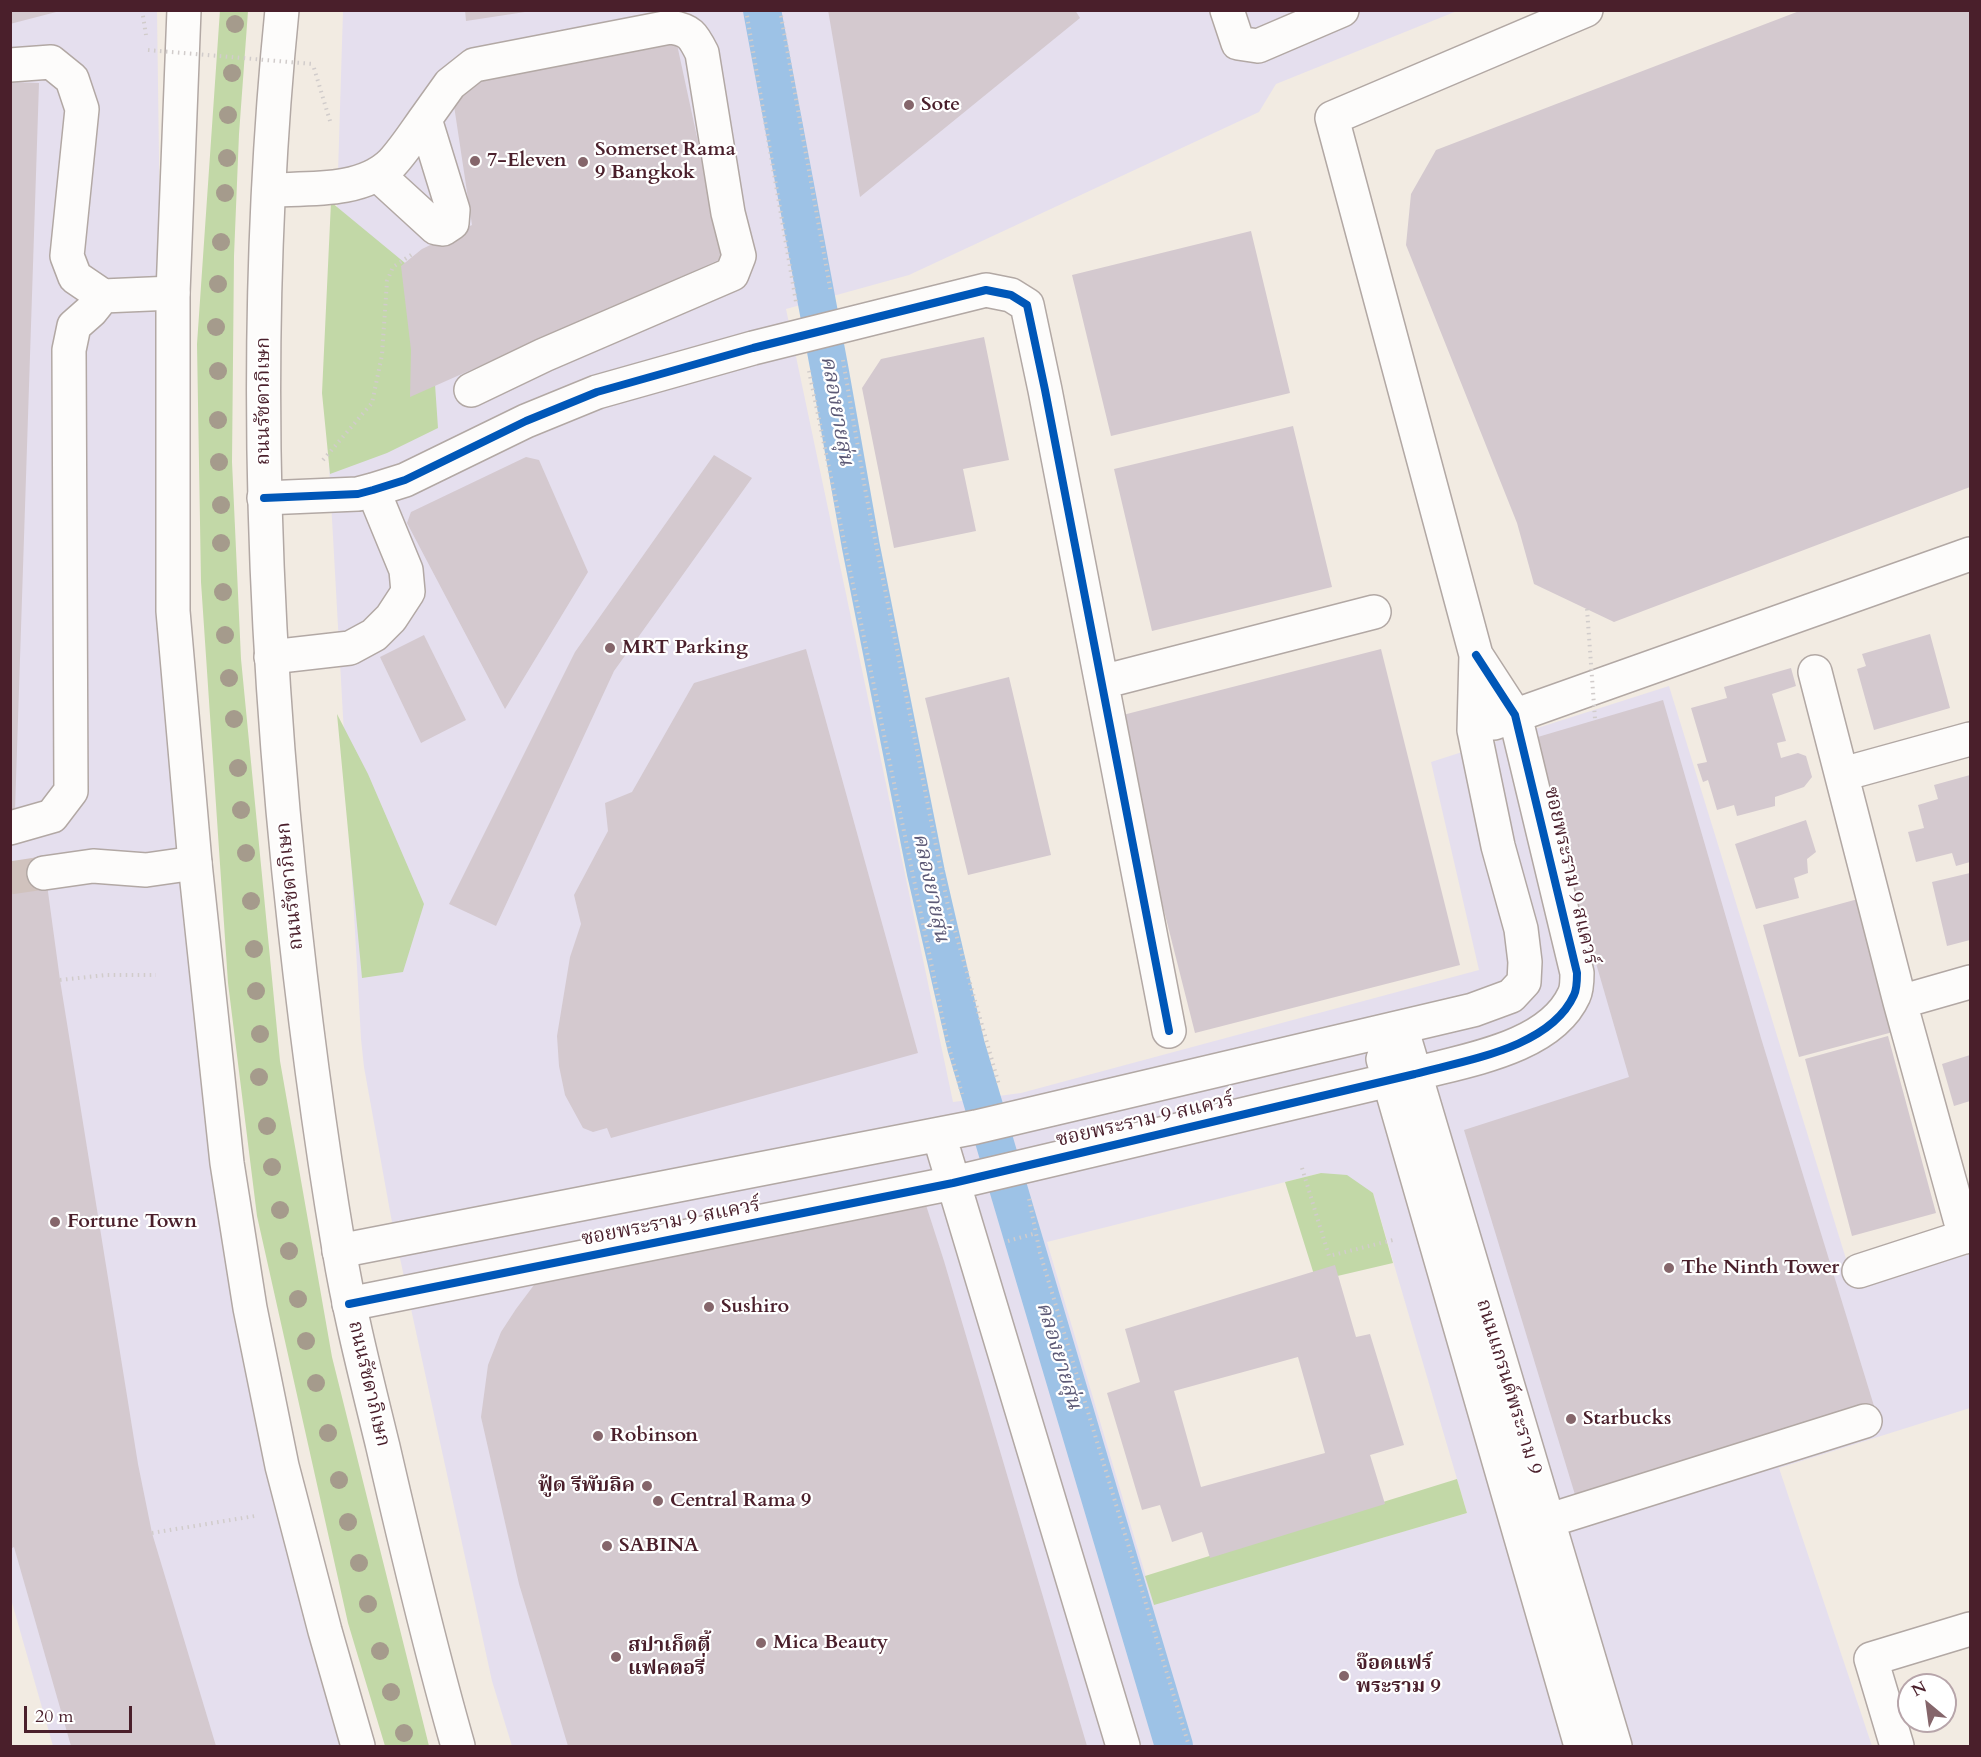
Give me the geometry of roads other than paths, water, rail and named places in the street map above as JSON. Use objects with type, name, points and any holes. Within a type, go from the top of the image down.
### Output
[{"type":"street","points":[[184,10],[173,293],[173,611],[195,863],[227,1163],[250,1308],[282,1466],[358,1746]]},
{"type":"street","name":"ถนนรัชดาภิเษก","points":[[282,10],[274,86],[263,307],[264,498],[271,657],[298,957],[339,1251],[349,1304],[436,1667],[458,1746]]},
{"type":"street","points":[[1227,10],[1238,43],[1258,46],[1342,10]]},
{"type":"street","points":[[1476,655],[1332,118],[1586,10]]},
{"type":"street","points":[[268,190],[340,186],[377,174],[392,163],[450,84],[474,65],[670,27],[685,29],[695,39],[702,53],[728,213],[739,256],[732,274],[544,355],[471,390]]},
{"type":"street","points":[[10,65],[51,62],[72,79],[82,109],[67,256],[75,277],[103,296],[173,293]]},
{"type":"street","points":[[377,174],[436,228],[443,229],[452,223],[453,210],[425,119]]},
{"type":"street","points":[[264,498],[358,494],[373,490],[405,480],[526,421],[597,392],[820,331],[986,290],[1011,295],[1027,305],[1169,1031]]},
{"type":"street","points":[[10,828],[52,816],[71,791],[69,350],[74,326],[103,296]]},
{"type":"street","points":[[271,657],[351,648],[374,635],[391,618],[408,592],[406,570],[373,490]]},
{"type":"street","points":[[1474,730],[1971,554]]},
{"type":"street","points":[[1102,682],[1374,612]]},
{"type":"street","name":"ซอยพระราม 9 สแควร์","points":[[349,1304],[953,1183],[1477,1058],[1538,1034],[1562,1015],[1576,993],[1577,973],[1515,715],[1476,655]]},
{"type":"street","name":"ซอยพระราม 9 สแควร์","points":[[339,1251],[939,1135],[987,1118],[1388,1030],[1473,1010],[1511,996],[1524,982],[1526,962],[1521,929],[1498,846],[1474,730],[1476,655]]},
{"type":"street","points":[[1815,672],[1900,1002],[1968,1236],[1859,1271]]},
{"type":"street","points":[[1843,774],[1971,739]]},
{"type":"street","points":[[44,873],[93,866],[146,870],[195,863]]},
{"type":"street","points":[[1900,1002],[1971,982]]},
{"type":"street","name":"ถนนแกรนด์พระราม 9","points":[[1388,1030],[1533,1526],[1581,1746]]},
{"type":"street","points":[[939,1135],[1123,1746]]},
{"type":"street","points":[[520,1216],[530,1267]]},
{"type":"street","points":[[1533,1526],[1865,1421]]},
{"type":"street","name":"ถนนแกรนด์พระราม 9","points":[[1533,1526],[1615,1746]]},
{"type":"street","points":[[1897,1746],[1871,1659],[1971,1629]]},
{"type":"waterway","name":"คลองยายสุ่น","points":[[762,10],[861,547],[926,873],[966,1046],[1174,1746]]},
{"type":"tunnel","points":[[10,878],[44,873]]},
{"type":"place","name":"Sote","points":[[909,105]]},
{"type":"place","name":"7-Eleven","points":[[475,161]]},
{"type":"place","name":"Somerset Rama 9 Bangkok","points":[[583,162]]},
{"type":"place","name":"MRT Parking","points":[[610,648]]},
{"type":"place","name":"Fortune Town","points":[[55,1222]]},
{"type":"place","name":"The Ninth Tower","points":[[1669,1268]]},
{"type":"place","name":"Sushiro","points":[[709,1307]]},
{"type":"place","name":"Starbucks","points":[[1571,1419]]},
{"type":"place","name":"Robinson","points":[[598,1436]]},
{"type":"place","name":"ฟู้ด รีพับลิค","points":[[647,1486]]},
{"type":"place","name":"Central Rama 9","points":[[658,1501]]},
{"type":"place","name":"SABINA","points":[[607,1546]]},
{"type":"place","name":"Mica Beauty","points":[[761,1643]]},
{"type":"place","name":"สปาเก็ตตี้ แฟคตอรี่","points":[[616,1657]]},
{"type":"place","name":"จ๊อดแฟร์ พระราม 9","points":[[1344,1676]]}]
